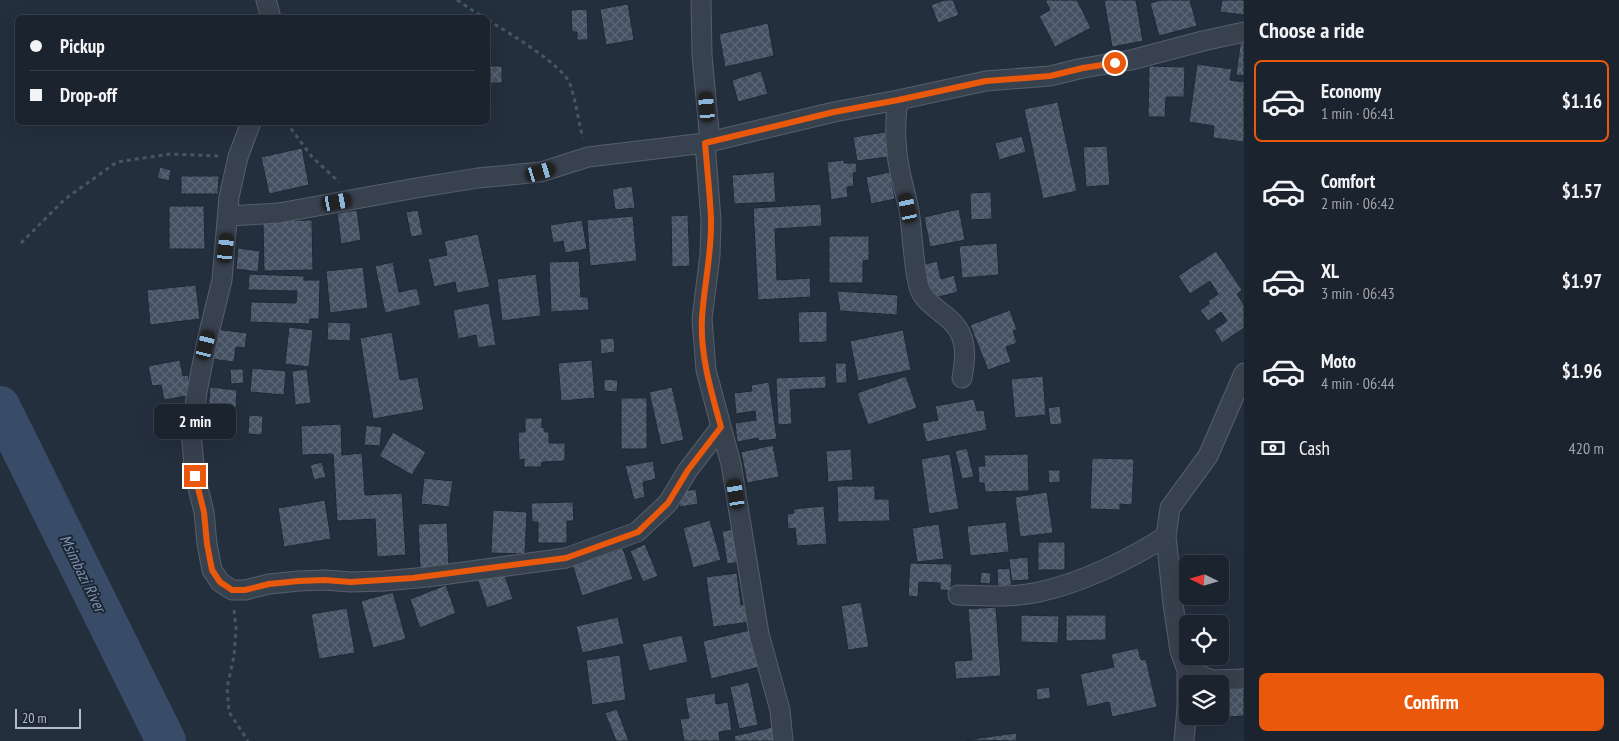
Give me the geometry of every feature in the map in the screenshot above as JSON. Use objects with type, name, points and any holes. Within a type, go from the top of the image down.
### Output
[{"type":"street","points":[[266,0],[270,15]]},
{"type":"street","points":[[701,0],[711,220],[710,254],[702,318],[706,370],[731,464],[759,634],[780,710],[783,741]]},
{"type":"street","points":[[229,216],[279,213],[478,178],[541,172],[588,157],[707,142],[834,112],[986,81],[1050,76],[1131,60],[1244,32]]},
{"type":"street","points":[[898,100],[895,120],[897,154],[908,208],[920,291],[932,306],[945,315],[958,329],[965,343],[962,378]]},
{"type":"street","points":[[250,125],[238,157],[229,197],[229,216],[222,280],[206,345],[191,432],[195,476],[204,512],[212,570],[220,582],[232,590],[245,590],[269,584],[299,581],[351,582],[418,578],[566,558],[638,532],[668,503],[688,470],[721,427]]},
{"type":"street","points":[[1184,741],[1187,708],[1187,670],[1180,651],[1177,632],[1166,536],[1170,508],[1208,456],[1244,373]]},
{"type":"street","points":[[958,595],[988,596],[1038,592],[1076,581],[1144,550],[1166,536]]},
{"type":"street","points":[[1187,670],[1212,680],[1244,679]]},
{"type":"path","points":[[457,0],[480,15]]},
{"type":"path","points":[[490,21],[540,55],[569,82],[588,157]]},
{"type":"path","points":[[288,125],[312,157],[356,198]]},
{"type":"path","points":[[21,243],[65,199],[117,162],[170,154],[238,157]]},
{"type":"path","points":[[232,590],[236,628],[234,656],[226,688],[229,712],[248,741]]},
{"type":"building","points":[[944,0],[953,0],[959,15],[938,23],[931,5]]},
{"type":"building","points":[[1045,0],[1077,0],[1091,28],[1055,47],[1039,16],[1050,10]]},
{"type":"building","points":[[1104,0],[1136,0],[1143,41],[1112,47]]},
{"type":"building","points":[[1162,0],[1190,0],[1197,26],[1159,36],[1150,3]]},
{"type":"building","points":[[1222,0],[1244,0],[1244,15],[1220,12]]},
{"type":"building","points":[[628,4],[634,40],[606,45],[600,9]]},
{"type":"building","points":[[587,9],[588,40],[577,40],[577,32],[572,32],[571,10]]},
{"type":"building","points":[[768,23],[774,56],[725,67],[719,34]]},
{"type":"building","points":[[1241,38],[1244,39],[1244,76],[1236,75]]},
{"type":"building","points":[[1197,64],[1232,69],[1230,80],[1244,82],[1244,142],[1213,138],[1214,126],[1189,122]]},
{"type":"building","points":[[490,66],[502,66],[502,83],[490,83]]},
{"type":"building","points":[[1149,66],[1185,67],[1184,97],[1166,97],[1165,117],[1148,117]]},
{"type":"building","points":[[761,71],[768,94],[738,102],[732,80]]},
{"type":"building","points":[[1058,102],[1077,191],[1043,199],[1024,109]]},
{"type":"building","points":[[885,132],[888,157],[857,161],[853,137]]},
{"type":"building","points":[[1022,136],[1026,152],[999,160],[995,143]]},
{"type":"building","points":[[1107,146],[1110,185],[1086,187],[1083,147]]},
{"type":"building","points":[[302,148],[309,185],[269,194],[261,157]]},
{"type":"building","points":[[844,160],[844,163],[856,163],[857,172],[853,173],[854,186],[847,187],[848,197],[831,200],[827,162]]},
{"type":"building","points":[[160,167],[171,170],[169,181],[157,178]]},
{"type":"building","points":[[774,172],[776,202],[734,204],[732,175]]},
{"type":"building","points":[[890,172],[895,199],[871,204],[866,177]]},
{"type":"building","points":[[181,176],[219,176],[218,194],[181,194]]},
{"type":"building","points":[[632,186],[635,208],[615,210],[612,189]]},
{"type":"building","points":[[991,192],[992,219],[971,220],[970,193]]},
{"type":"building","points":[[821,204],[822,226],[775,229],[777,280],[810,278],[811,297],[758,300],[753,208]]},
{"type":"building","points":[[169,206],[204,206],[205,249],[169,249]]},
{"type":"building","points":[[959,209],[965,240],[930,247],[924,217]]},
{"type":"building","points":[[357,210],[361,240],[341,244],[337,213]]},
{"type":"building","points":[[418,210],[423,235],[411,237],[406,212]]},
{"type":"building","points":[[688,215],[690,266],[672,267],[671,216]]},
{"type":"building","points":[[633,216],[637,261],[590,266],[587,220]]},
{"type":"building","points":[[312,220],[313,270],[264,271],[263,221]]},
{"type":"building","points":[[582,220],[587,249],[565,253],[563,241],[553,243],[550,225]]},
{"type":"building","points":[[478,234],[490,287],[457,293],[455,282],[434,287],[428,259],[447,255],[444,241]]},
{"type":"building","points":[[829,236],[869,236],[869,260],[863,261],[863,283],[829,283]]},
{"type":"building","points":[[997,243],[999,275],[962,278],[959,246]]},
{"type":"building","points":[[238,248],[260,251],[258,272],[236,269]]},
{"type":"building","points":[[1216,251],[1242,290],[1237,294],[1244,305],[1244,328],[1222,343],[1214,330],[1227,321],[1221,312],[1208,321],[1200,310],[1218,294],[1210,281],[1190,294],[1178,276]]},
{"type":"building","points":[[579,261],[581,297],[588,297],[589,310],[551,312],[549,262]]},
{"type":"building","points":[[937,261],[941,279],[954,275],[958,292],[931,299],[922,265]]},
{"type":"building","points":[[393,262],[399,292],[417,288],[421,305],[385,313],[375,266]]},
{"type":"building","points":[[363,267],[368,308],[330,313],[326,271]]},
{"type":"building","points":[[249,274],[304,276],[304,280],[320,280],[319,319],[310,319],[309,324],[250,322],[251,302],[296,303],[297,291],[248,290]]},
{"type":"building","points":[[536,274],[541,316],[502,321],[497,279]]},
{"type":"building","points":[[196,285],[200,319],[150,325],[147,290]]},
{"type":"building","points":[[837,291],[898,295],[897,315],[840,311]]},
{"type":"building","points":[[489,303],[496,345],[478,348],[476,335],[458,339],[453,310]]},
{"type":"building","points":[[1010,310],[1017,330],[1013,331],[1017,343],[1006,347],[1011,362],[988,370],[970,325]]},
{"type":"building","points":[[827,311],[827,342],[799,343],[798,312]]},
{"type":"building","points":[[328,322],[351,323],[350,341],[327,340]]},
{"type":"building","points":[[289,327],[313,330],[309,367],[285,364]]},
{"type":"building","points":[[215,329],[247,333],[245,348],[236,347],[234,362],[211,359]]},
{"type":"building","points":[[903,330],[911,370],[858,381],[850,341]]},
{"type":"building","points":[[392,332],[400,380],[418,377],[424,410],[373,419],[360,338]]},
{"type":"building","points":[[614,338],[615,352],[601,354],[600,339]]},
{"type":"building","points":[[180,360],[183,376],[188,375],[192,395],[164,400],[161,385],[152,386],[148,366]]},
{"type":"building","points":[[592,360],[595,398],[561,401],[558,363]]},
{"type":"building","points":[[835,363],[846,363],[847,383],[836,383]]},
{"type":"building","points":[[252,368],[286,371],[284,395],[250,392]]},
{"type":"building","points":[[230,369],[243,369],[244,383],[231,384]]},
{"type":"building","points":[[307,369],[311,403],[295,405],[292,371]]},
{"type":"building","points":[[826,376],[826,388],[790,390],[792,424],[778,425],[776,378]]},
{"type":"building","points":[[906,376],[917,408],[868,425],[857,393]]},
{"type":"building","points":[[1043,376],[1046,415],[1015,418],[1011,379]]},
{"type":"building","points":[[604,379],[618,380],[617,392],[604,391]]},
{"type":"building","points":[[769,382],[777,439],[759,441],[758,438],[737,442],[735,423],[756,420],[755,411],[736,414],[734,393],[752,391],[751,385]]},
{"type":"building","points":[[210,387],[237,390],[235,428],[207,426]]},
{"type":"building","points":[[672,387],[684,440],[661,445],[649,392]]},
{"type":"building","points":[[621,398],[647,398],[647,449],[621,449]]},
{"type":"building","points":[[974,399],[977,411],[984,410],[987,430],[926,442],[922,423],[938,420],[935,406]]},
{"type":"building","points":[[1060,406],[1062,424],[1050,425],[1048,408]]},
{"type":"building","points":[[249,415],[263,416],[262,435],[248,434]]},
{"type":"building","points":[[525,418],[542,418],[542,428],[544,427],[545,432],[549,432],[549,443],[565,443],[565,461],[542,462],[541,467],[524,467],[524,459],[519,460],[518,432],[525,432]]},
{"type":"building","points":[[341,424],[342,455],[362,453],[365,495],[402,493],[406,555],[377,557],[375,519],[337,521],[333,454],[302,455],[301,426]]},
{"type":"building","points":[[366,425],[382,427],[380,446],[364,445]]},
{"type":"building","points":[[206,427],[210,428],[209,438],[201,438],[202,431],[206,431]]},
{"type":"building","points":[[393,432],[426,452],[412,475],[379,456]]},
{"type":"building","points":[[773,445],[779,477],[747,483],[741,452]]},
{"type":"building","points":[[967,448],[974,477],[962,479],[955,451]]},
{"type":"building","points":[[851,449],[853,480],[828,482],[826,451]]},
{"type":"building","points":[[950,454],[959,509],[929,514],[921,459]]},
{"type":"building","points":[[1028,454],[1029,491],[985,492],[984,483],[979,483],[978,466],[985,466],[984,455]]},
{"type":"building","points":[[1092,458],[1134,459],[1132,505],[1120,504],[1120,510],[1090,509]]},
{"type":"building","points":[[653,461],[656,479],[643,482],[645,497],[634,500],[625,466]]},
{"type":"building","points":[[322,462],[326,477],[314,480],[310,465]]},
{"type":"building","points":[[1048,470],[1060,470],[1060,482],[1049,483]]},
{"type":"building","points":[[424,478],[453,481],[449,507],[421,504]]},
{"type":"building","points":[[837,486],[875,486],[875,499],[889,499],[890,521],[838,522]]},
{"type":"building","points":[[696,489],[698,504],[680,507],[678,492]]},
{"type":"building","points":[[1047,492],[1053,533],[1020,537],[1015,497]]},
{"type":"building","points":[[325,500],[331,539],[284,547],[278,508]]},
{"type":"building","points":[[573,502],[574,521],[567,521],[567,543],[538,543],[538,522],[532,522],[531,503]]},
{"type":"building","points":[[824,506],[827,544],[797,546],[795,528],[788,529],[787,514],[794,513],[793,509]]},
{"type":"building","points":[[493,510],[527,512],[525,554],[491,553]]},
{"type":"building","points":[[710,520],[721,560],[693,568],[683,528]]},
{"type":"building","points":[[1006,522],[1009,552],[970,556],[967,526]]},
{"type":"building","points":[[447,523],[449,567],[420,568],[418,524]]},
{"type":"building","points":[[939,524],[944,559],[917,562],[912,528]]},
{"type":"building","points":[[735,529],[741,562],[727,564],[722,531]]},
{"type":"building","points":[[1038,542],[1065,542],[1065,570],[1038,570]]},
{"type":"building","points":[[645,544],[658,576],[643,582],[630,551]]},
{"type":"building","points":[[623,548],[633,579],[582,596],[572,564]]},
{"type":"building","points":[[1028,557],[1029,580],[1011,581],[1009,559]]},
{"type":"building","points":[[910,563],[952,564],[951,591],[940,590],[940,583],[919,582],[918,597],[908,596]]},
{"type":"building","points":[[1010,568],[1012,585],[998,587],[997,569]]},
{"type":"building","points":[[503,570],[513,599],[487,608],[477,578]]},
{"type":"building","points":[[981,572],[991,573],[990,584],[980,583]]},
{"type":"building","points":[[737,573],[741,605],[747,604],[750,622],[713,627],[706,577]]},
{"type":"building","points":[[446,585],[456,613],[420,628],[410,599]]},
{"type":"building","points":[[393,592],[406,639],[373,648],[361,601]]},
{"type":"building","points":[[861,602],[869,647],[848,650],[841,606]]},
{"type":"building","points":[[996,607],[1001,676],[956,679],[954,661],[972,660],[968,609]]},
{"type":"building","points":[[347,608],[355,653],[319,659],[311,614]]},
{"type":"building","points":[[1021,615],[1059,616],[1058,643],[1021,642]]},
{"type":"building","points":[[1066,615],[1106,615],[1106,640],[1066,641]]},
{"type":"building","points":[[618,617],[624,644],[582,653],[576,626]]},
{"type":"building","points":[[750,630],[759,667],[711,679],[703,641]]},
{"type":"building","points":[[682,635],[688,662],[649,671],[642,644]]},
{"type":"building","points":[[1138,648],[1141,660],[1146,659],[1157,707],[1112,717],[1109,702],[1087,707],[1080,674],[1114,667],[1111,654]]},
{"type":"building","points":[[620,655],[626,700],[592,705],[586,660]]},
{"type":"building","points":[[1244,681],[1244,716],[1229,717],[1229,682]]},
{"type":"building","points":[[749,682],[758,725],[739,729],[730,687]]},
{"type":"building","points":[[1049,687],[1051,698],[1037,700],[1036,689]]},
{"type":"building","points":[[715,693],[716,704],[728,702],[732,730],[719,732],[720,741],[684,741],[680,719],[689,718],[685,698]]},
{"type":"building","points":[[617,709],[629,741],[616,741],[605,713]]},
{"type":"building","points":[[773,727],[777,741],[735,741],[734,736]]},
{"type":"building","points":[[1016,733],[1017,741],[966,740]]},
{"type":"waterway","name":"Msimbazi River","points":[[0,406],[166,741]]},
{"type":"route","points":[[195,476],[204,512],[212,570],[220,582],[232,590],[245,590],[269,584],[299,581],[384,581],[498,568],[566,558],[638,532],[668,503],[688,470],[721,427],[706,370],[703,342],[702,318],[710,254],[711,220],[705,143],[834,112],[986,81],[1050,76],[1115,63]]}]
